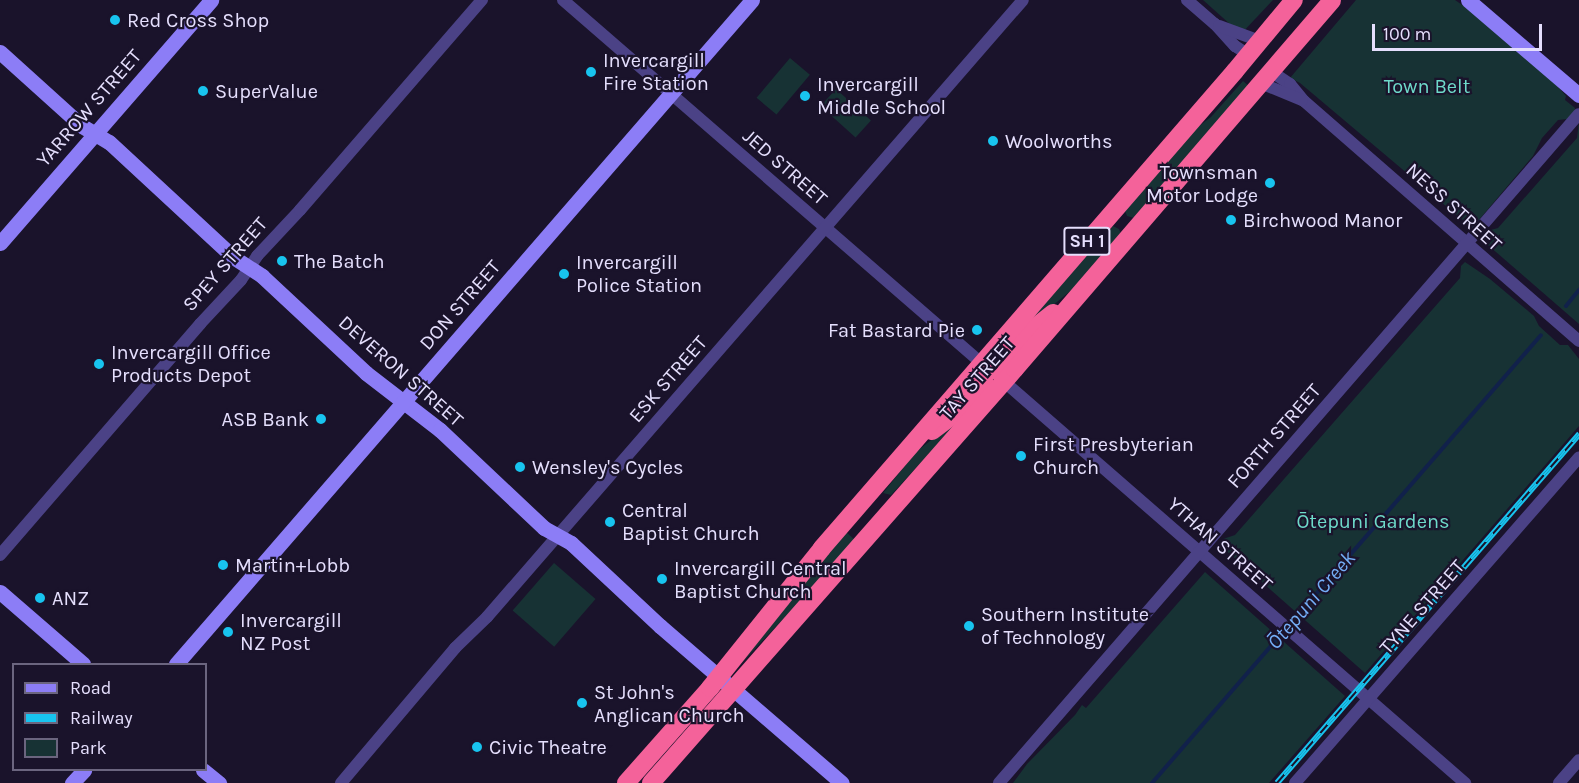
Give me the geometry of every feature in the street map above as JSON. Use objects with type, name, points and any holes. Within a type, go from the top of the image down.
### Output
[{"type":"highway","name":"TAY STREET","points":[[651,783],[901,499],[1112,213],[1294,0]]},
{"type":"highway","name":"TAY STREET","points":[[993,372],[1089,283],[1332,0]]},
{"type":"highway","points":[[1254,48],[1269,56],[1290,51]]},
{"type":"highway","points":[[1229,78],[1255,70],[1267,78]]},
{"type":"highway","points":[[1112,213],[1134,231]]},
{"type":"highway","points":[[626,783],[719,677],[903,454],[965,406],[993,372]]},
{"type":"highway","points":[[877,484],[876,490],[881,498],[901,499]]},
{"type":"street","name":"YARROW STREET","points":[[0,243],[211,0]]},
{"type":"street","name":"SPEY STREET","points":[[0,555],[192,333],[238,284],[249,268],[482,0]]},
{"type":"street","name":"JED STREET","points":[[563,0],[993,372]]},
{"type":"street","name":"DON STREET","points":[[177,663],[752,0]]},
{"type":"street","name":"ESK STREET","points":[[341,783],[455,648],[487,617],[558,536],[1023,0]]},
{"type":"street","points":[[1187,0],[1215,24],[1234,46],[1254,48]]},
{"type":"street","points":[[1468,0],[1579,95]]},
{"type":"street","points":[[1215,24],[1254,48]]},
{"type":"street","name":"DEVERON STREET","points":[[0,52],[77,122],[130,160],[212,239],[285,296],[381,386],[440,430],[544,528],[581,552],[719,677],[842,783]]},
{"type":"street","name":"NESS STREET","points":[[1267,78],[1290,84],[1304,101],[1579,341]]},
{"type":"street","name":"FORTH STREET","points":[[999,783],[1579,114]]},
{"type":"street","name":"YTHAN STREET","points":[[993,372],[1465,783]]},
{"type":"street","name":"TYNE STREET","points":[[1295,783],[1579,457]]},
{"type":"street","points":[[0,592],[82,663]]},
{"type":"street","points":[[1559,783],[1579,760]]},
{"type":"street","points":[[72,783],[83,771]]},
{"type":"street","points":[[204,771],[219,783]]},
{"type":"green space","points":[[1203,0],[1273,0],[1241,34]]},
{"type":"green space","name":"Town Belt","points":[[1356,0],[1455,0],[1487,22],[1552,80],[1566,96],[1565,100],[1575,108],[1574,115],[1558,120],[1542,138],[1533,156],[1472,228],[1300,83],[1290,78]]},
{"type":"green space","points":[[790,58],[810,75],[776,115],[757,98]]},
{"type":"green space","points":[[1243,81],[1250,87],[1134,218],[1127,216],[1125,211],[1195,129],[1211,117]]},
{"type":"green space","points":[[836,89],[871,120],[856,138],[821,106]]},
{"type":"green space","points":[[1579,122],[1579,324],[1481,239],[1483,232],[1498,228],[1577,138]]},
{"type":"green space","points":[[1113,226],[1119,229],[1121,234],[1080,283],[1017,335]]},
{"type":"green space","name":"Ōtepuni Gardens","points":[[1465,262],[1490,279],[1534,316],[1539,326],[1560,345],[1568,345],[1579,359],[1579,426],[1365,673],[1221,544],[1223,539],[1235,535],[1460,278],[1461,266]]},
{"type":"green space","points":[[968,411],[891,495],[883,493],[916,452]]},
{"type":"green space","points":[[845,531],[856,541],[740,665]]},
{"type":"green space","points":[[554,563],[596,599],[554,647],[513,611]]},
{"type":"green space","points":[[1205,572],[1345,696],[1269,783],[1013,783],[1027,764],[1082,705],[1086,708]]},
{"type":"waterway","name":"Ōtepuni Creek","points":[[1566,306],[1579,290]]},
{"type":"waterway","name":"Ōtepuni Creek","points":[[1152,783],[1541,335]]},
{"type":"railway","points":[[1277,783],[1579,434]]},
{"type":"place","name":"Red Cross Shop","points":[[115,20]]},
{"type":"place","name":"Invercargill Fire Station","points":[[591,72]]},
{"type":"place","name":"SuperValue","points":[[203,91]]},
{"type":"place","name":"Invercargill Middle School","points":[[805,96]]},
{"type":"place","name":"Woolworths","points":[[993,141]]},
{"type":"place","name":"Townsman Motor Lodge","points":[[1270,183]]},
{"type":"place","name":"Birchwood Manor","points":[[1231,220]]},
{"type":"place","name":"The Batch","points":[[282,261]]},
{"type":"place","name":"Invercargill Police Station","points":[[564,274]]},
{"type":"place","name":"Fat Bastard Pie","points":[[977,330]]},
{"type":"place","name":"Invercargill Office Products Depot","points":[[99,364]]},
{"type":"place","name":"ASB Bank","points":[[321,419]]},
{"type":"place","name":"First Presbyterian Church","points":[[1021,456]]},
{"type":"place","name":"Wensley's Cycles","points":[[520,467]]},
{"type":"place","name":"Central Baptist Church","points":[[610,522]]},
{"type":"place","name":"Martin+Lobb","points":[[223,565]]},
{"type":"place","name":"Invercargill Central Baptist Church","points":[[662,579]]},
{"type":"place","name":"ANZ","points":[[40,598]]},
{"type":"place","name":"Southern Institute of Technology","points":[[969,626]]},
{"type":"place","name":"Invercargill NZ Post","points":[[228,632]]},
{"type":"place","name":"St John's Anglican Church","points":[[582,703]]},
{"type":"place","name":"Civic Theatre","points":[[477,747]]}]
